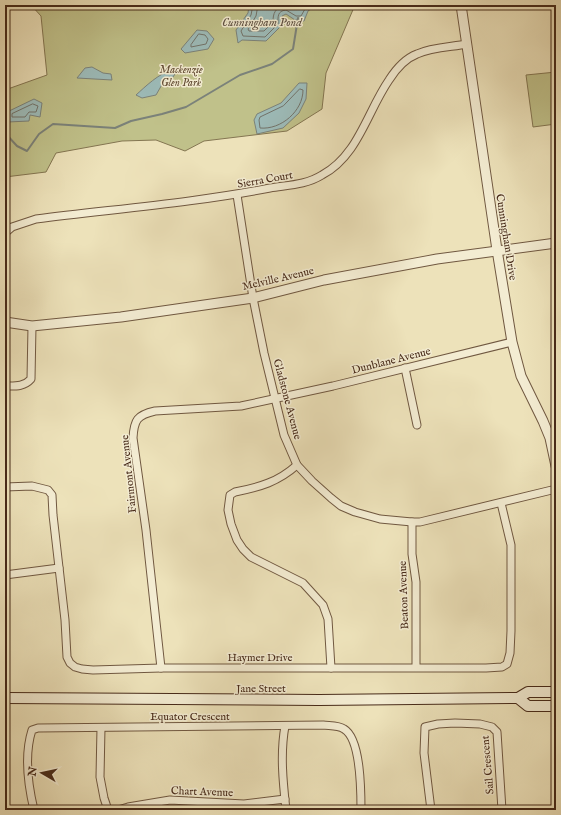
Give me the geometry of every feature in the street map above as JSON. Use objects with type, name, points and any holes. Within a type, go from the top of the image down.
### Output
[{"type":"main road","name":"Jane Street","points":[[5,698],[327,700],[518,698],[528,692],[556,692]]},
{"type":"main road","name":"Jane Street","points":[[518,698],[528,706],[556,706]]},
{"type":"street","name":"Cunningham Drive","points":[[461,5],[512,342],[521,376],[550,438],[556,466]]},
{"type":"street","name":"Sierra Court","points":[[5,233],[12,228],[36,219],[237,195],[308,182],[323,175],[339,163],[352,147],[379,95],[398,67],[417,54],[439,48],[467,44]]},
{"type":"street","name":"Gladstone Avenue","points":[[237,195],[253,298],[284,435],[297,465],[312,481],[341,506],[355,512],[380,519],[412,522],[420,522],[451,513],[501,503],[556,489]]},
{"type":"street","name":"Melville Avenue","points":[[5,322],[32,326],[121,317],[253,298],[324,280],[437,259],[556,243]]},
{"type":"street","points":[[5,386],[21,385],[27,383],[31,378],[32,326]]},
{"type":"street","name":"Dunblane Avenue","points":[[275,398],[333,386],[512,342]]},
{"type":"street","points":[[405,368],[417,425]]},
{"type":"street","name":"Fairmont Avenue","points":[[161,668],[146,530],[133,438],[135,424],[138,418],[144,413],[155,411],[241,406],[275,398]]},
{"type":"street","points":[[297,465],[285,475],[271,482],[235,492],[230,496],[228,510],[229,516],[233,531],[243,549],[252,557],[303,583],[323,605],[328,619],[331,668]]},
{"type":"street","name":"Haymer Drive","points":[[5,487],[32,486],[44,488],[52,495],[65,620],[67,657],[70,663],[75,667],[93,670],[161,668],[502,667],[507,664],[510,653],[511,545],[501,503]]},
{"type":"street","name":"Beaton Avenue","points":[[412,522],[412,554],[416,582],[416,667]]},
{"type":"street","points":[[5,575],[59,568]]},
{"type":"street","name":"Sail Crescent","points":[[431,810],[424,753],[425,728],[438,724],[455,723],[492,726],[497,732],[502,810]]},
{"type":"street","points":[[285,726],[283,737],[283,758],[286,810]]},
{"type":"street","name":"Equator Crescent","points":[[34,810],[30,794],[28,760],[32,730],[38,728],[331,726],[344,729],[351,736],[356,749],[361,810]]},
{"type":"street","points":[[101,728],[100,777],[108,810]]},
{"type":"street","name":"Chart Avenue","points":[[118,810],[170,800],[244,804],[285,799]]},
{"type":"green space","name":"Mackenzie Glen Park","points":[[31,5],[355,5],[326,73],[322,109],[287,131],[204,141],[185,151],[156,140],[122,141],[56,153],[46,172],[5,177],[5,90],[47,75],[41,16]]},
{"type":"green space","points":[[556,72],[556,124],[533,127],[526,75]]},
{"type":"water","name":"Cunningham Pond","points":[[249,5],[317,5],[308,11],[304,21],[295,20],[286,14],[282,16],[282,25],[266,41],[242,40],[238,43],[236,30],[248,13]]},
{"type":"water","points":[[197,30],[207,31],[214,39],[208,49],[185,53],[181,49]]},
{"type":"water","points":[[92,67],[103,73],[111,74],[112,80],[77,78],[85,68]]},
{"type":"water","points":[[172,70],[175,74],[171,80],[164,81],[156,95],[142,98],[136,95],[157,77]]},
{"type":"water","points":[[299,83],[307,83],[306,99],[299,113],[283,128],[257,134],[254,120],[257,114],[281,103]]},
{"type":"water","points":[[34,99],[42,103],[40,117],[30,115],[29,121],[5,123],[5,113]]},
{"type":"waterway","points":[[5,133],[17,146],[27,151],[39,134],[53,124],[115,128],[131,121],[186,107],[240,75],[272,64],[293,49],[298,18]]}]
